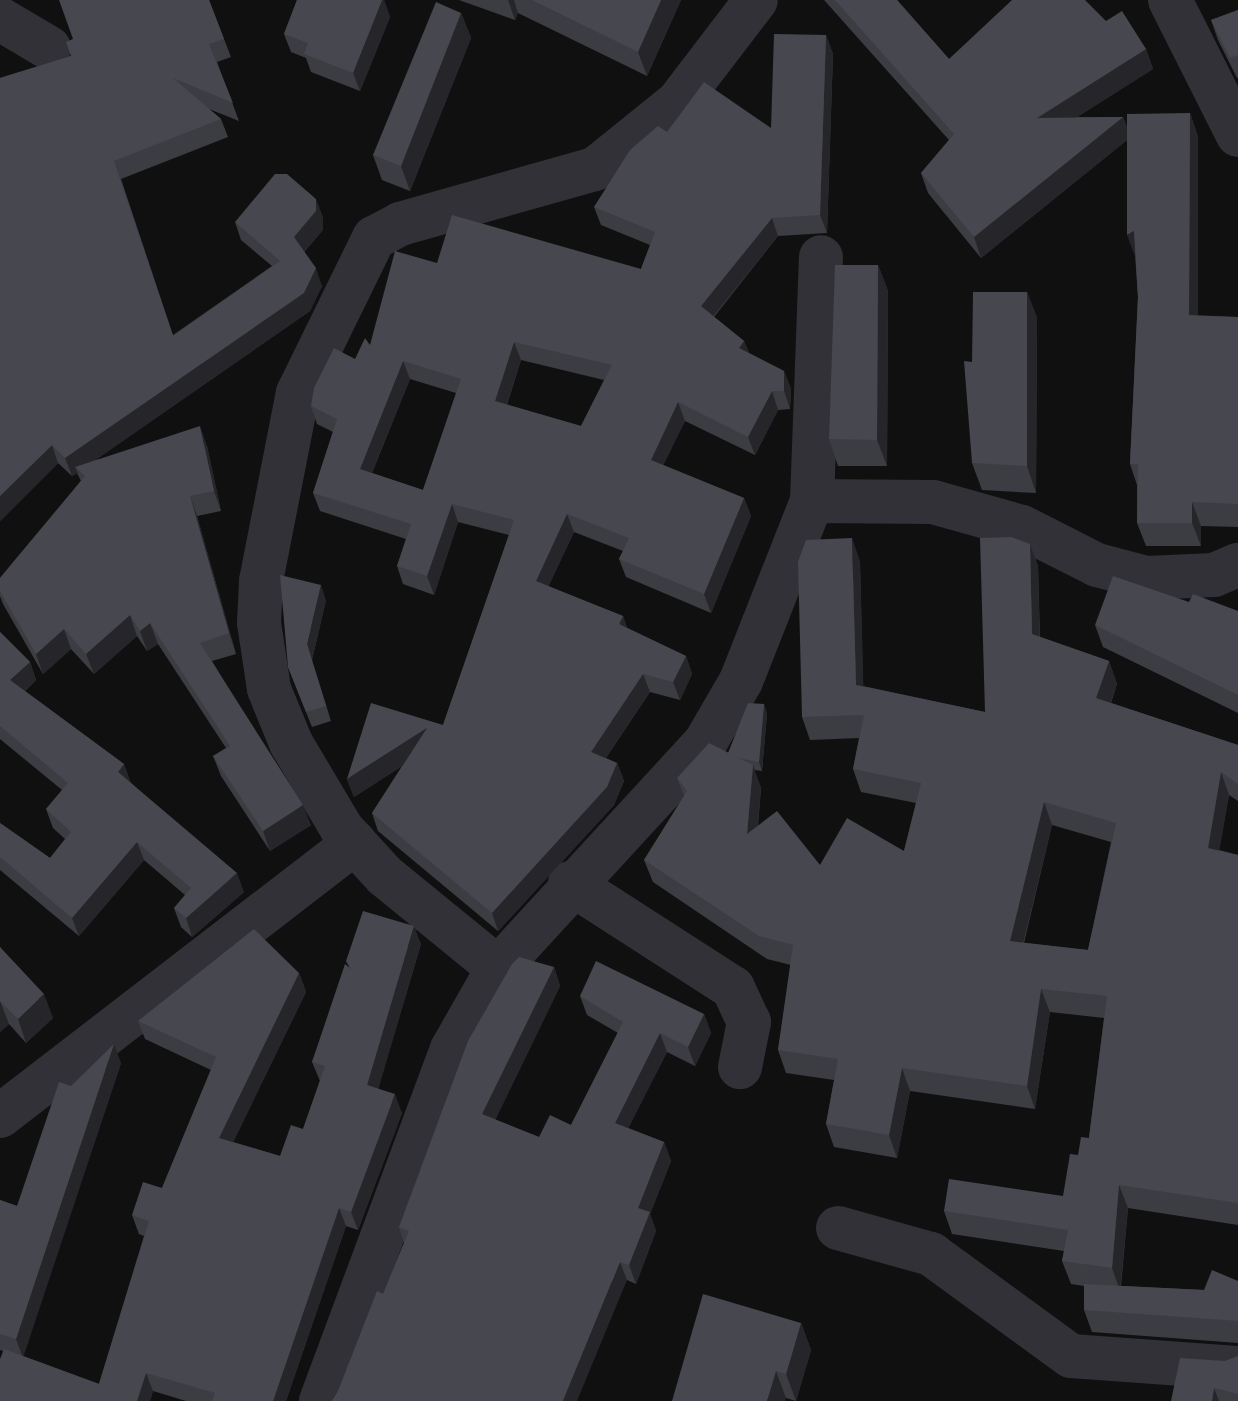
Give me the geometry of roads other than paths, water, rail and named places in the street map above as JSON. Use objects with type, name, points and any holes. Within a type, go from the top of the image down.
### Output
[{"type":"street","points":[[498,968],[355,843],[291,743],[269,689],[259,623],[298,393],[355,271],[374,238],[400,224],[595,169],[678,102],[756,0]]},
{"type":"street","points":[[1170,0],[1238,135]]},
{"type":"street","points":[[0,19],[49,48]]},
{"type":"street","points":[[321,1401],[452,1049],[498,968],[570,883],[705,743],[741,681],[812,501],[821,257]]},
{"type":"street","points":[[812,501],[933,502],[1022,527],[1097,565],[1146,578],[1214,575],[1238,565]]},
{"type":"street","points":[[0,1116],[355,843]]},
{"type":"street","points":[[570,883],[733,988],[749,1022],[740,1067]]},
{"type":"street","points":[[838,1228],[931,1254],[1071,1356],[1238,1368]]}]
